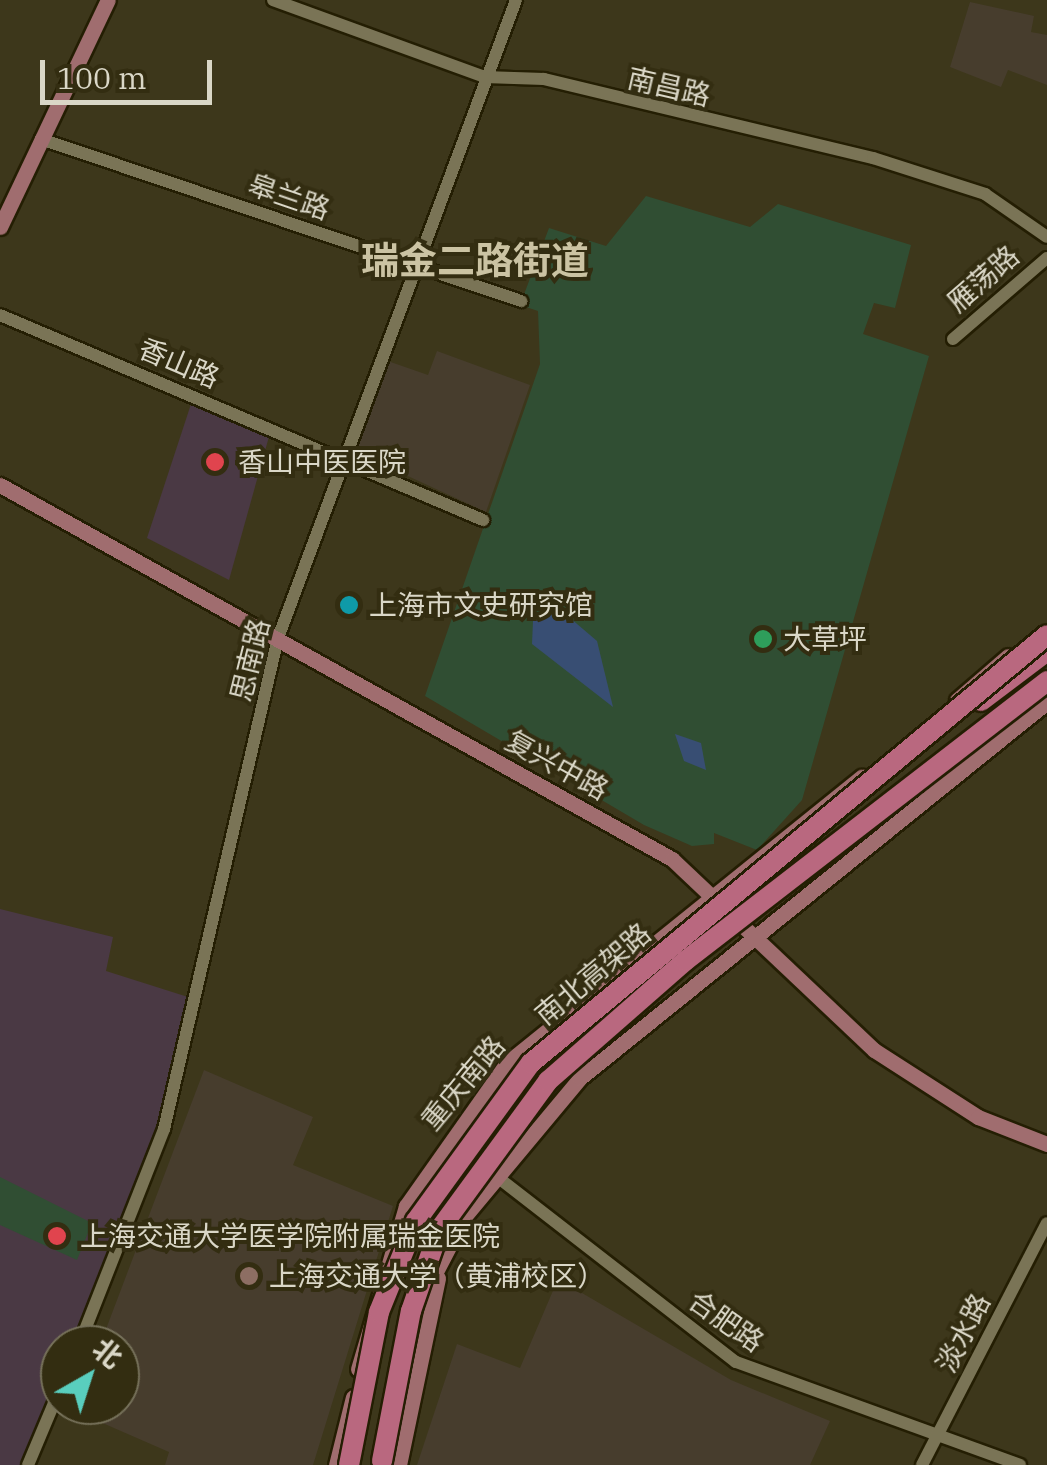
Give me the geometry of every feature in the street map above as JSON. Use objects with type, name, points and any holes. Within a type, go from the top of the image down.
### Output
[{"type":"highway","points":[[930,734],[1047,635]]},
{"type":"highway","name":"南北高架路","points":[[343,1465],[378,1312],[416,1221],[476,1132],[531,1063],[930,734],[1047,649]]},
{"type":"highway","name":"南北高架路","points":[[385,1464],[411,1311],[439,1230],[548,1080],[685,961],[1047,681]]},
{"type":"main road","points":[[0,227],[108,0]]},
{"type":"main road","name":"复兴中路","points":[[0,485],[672,859],[714,895],[747,936],[874,1050],[978,1116],[1047,1144]]},
{"type":"main road","name":"重庆南路","points":[[930,734],[997,664],[1047,627]]},
{"type":"main road","name":"重庆南路","points":[[343,1465],[351,1405],[406,1206],[447,1138],[507,1063],[714,895],[1047,649]]},
{"type":"main road","points":[[997,664],[1023,663]]},
{"type":"main road","points":[[385,1464],[412,1336],[451,1241],[496,1176],[580,1078],[747,936],[1047,702]]},
{"type":"street","name":"南昌路","points":[[273,0],[484,77],[544,80],[873,158],[985,194],[1047,237]]},
{"type":"street","name":"思南路","points":[[86,1325],[168,1114],[278,638],[411,266],[516,0]]},
{"type":"street","name":"皋兰路","points":[[41,139],[521,301]]},
{"type":"street","name":"雁荡路","points":[[953,339],[1047,258]]},
{"type":"street","name":"香山路","points":[[0,314],[482,520]]},
{"type":"street","name":"合肥路","points":[[447,1138],[736,1362],[1020,1465]]},
{"type":"street","name":"淡水路","points":[[922,1465],[1047,1223]]},
{"type":"street","points":[[28,1465],[45,1425]]},
{"type":"shaded area","points":[[970,2],[1034,16],[1031,32],[1047,35],[1047,85],[1008,70],[1001,87],[950,67]]},
{"type":"shaded area","points":[[437,351],[530,385],[486,512],[349,449],[382,359],[428,375]]},
{"type":"shaded area","name":"香山中医医院","points":[[192,401],[270,433],[229,580],[147,538]]},
{"type":"shaded area","name":"上海交通大学医学院附属瑞金医院","points":[[0,909],[113,937],[106,971],[188,997],[156,1127],[79,1325],[40,1325],[40,1424],[24,1465],[0,1465]]},
{"type":"shaded area","name":"上海交通大学（黄浦校区）","points":[[204,1070],[313,1117],[293,1165],[393,1206],[313,1465],[165,1465],[169,1452],[107,1425],[140,1425],[140,1325],[108,1325]]},
{"type":"shaded area","name":"上海交通大学（黄浦校区）","points":[[558,1279],[731,1380],[830,1421],[810,1465],[417,1465],[457,1344],[520,1368]]},
{"type":"green space","points":[[646,196],[750,227],[778,204],[911,245],[895,308],[874,303],[863,334],[929,356],[802,800],[757,850],[714,833],[714,844],[692,846],[644,825],[425,696],[540,364],[538,311],[520,305],[549,228],[606,246]]},
{"type":"green space","points":[[0,1177],[92,1223],[77,1260],[0,1225]]},
{"type":"water","points":[[556,606],[597,641],[613,707],[532,644],[533,621]]},
{"type":"water","points":[[675,734],[701,743],[706,770],[684,761]]},
{"type":"place","name":"香山中医医院","points":[[215,462]]},
{"type":"place","name":"上海市文史研究馆","points":[[349,605]]},
{"type":"place","name":"大草坪","points":[[763,639]]},
{"type":"place","name":"上海交通大学医学院附属瑞金医院","points":[[57,1236]]},
{"type":"place","name":"上海交通大学（黄浦校区）","points":[[249,1276]]},
{"type":"district","name":"瑞金二路街道","points":[[475,260]]}]
